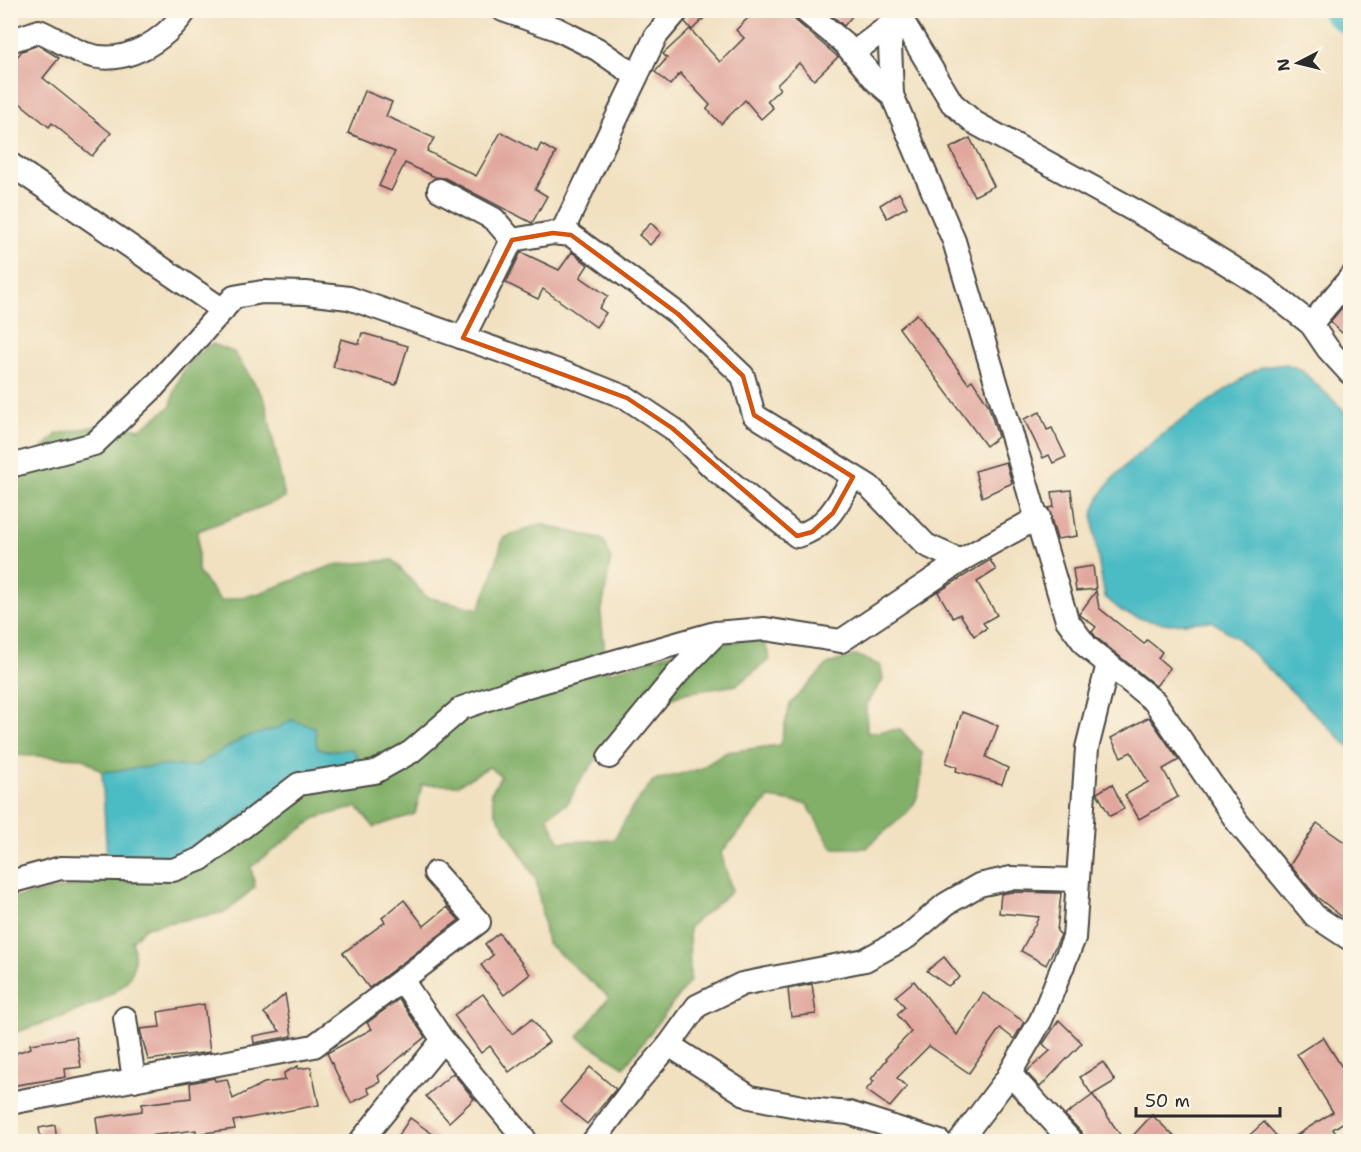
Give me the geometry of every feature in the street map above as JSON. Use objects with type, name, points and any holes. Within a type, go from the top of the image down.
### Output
[{"type":"street","points":[[10,41],[39,31],[85,54],[116,59],[156,42],[186,10]]},
{"type":"street","points":[[503,10],[558,29],[597,50],[636,76]]},
{"type":"street","points":[[561,234],[656,36],[678,10]]},
{"type":"street","points":[[804,10],[853,53],[892,95]]},
{"type":"street","points":[[853,53],[895,14]]},
{"type":"street","points":[[895,14],[890,45],[892,95],[954,241],[1039,517],[1067,620],[1087,647],[1155,702],[1238,823],[1315,916],[1350,939]]},
{"type":"street","points":[[895,14],[952,102],[975,123],[1190,241],[1261,285],[1311,324],[1328,349],[1350,373]]},
{"type":"street","points":[[13,173],[223,310]]},
{"type":"street","points":[[439,190],[494,219],[512,240]]},
{"type":"street","points":[[512,240],[561,234],[571,235],[678,314],[743,376],[754,415],[869,486],[926,544],[961,561]]},
{"type":"street","points":[[463,338],[512,240]]},
{"type":"street","points":[[1311,324],[1350,278]]},
{"type":"street","points":[[10,466],[94,444],[152,389],[234,297],[261,292],[349,298],[627,398],[672,429],[713,468],[797,536],[812,532],[833,513],[853,477]]},
{"type":"street","points":[[10,882],[61,868],[173,870],[201,859],[299,784],[375,772],[411,752],[462,708],[517,689],[717,633],[765,629],[841,641],[961,561],[1039,517]]},
{"type":"street","points":[[609,757],[678,673],[717,633]]},
{"type":"street","points":[[969,1138],[1041,1020],[1074,938],[1087,748],[1108,664]]},
{"type":"street","points":[[15,1102],[314,1046],[479,922],[435,873]]},
{"type":"street","points":[[593,1142],[697,1006],[742,984],[865,960],[907,937],[946,904],[979,885],[1011,878],[1077,880]]},
{"type":"street","points":[[402,980],[443,1040],[524,1138],[521,1142]]},
{"type":"street","points":[[125,1018],[134,1080]]},
{"type":"street","points":[[360,1142],[443,1040]]},
{"type":"street","points":[[669,1045],[750,1097],[818,1110],[849,1113],[940,1142]]},
{"type":"street","points":[[1010,1074],[1072,1142]]},
{"type":"highlighted area","points":[[553,233],[571,235],[678,314],[743,376],[754,415],[853,477],[833,513],[812,532],[797,536],[672,428],[627,398],[463,338],[512,240]]},
{"type":"green space","points":[[212,344],[234,352],[265,400],[285,498],[198,531],[198,572],[221,601],[260,593],[334,565],[393,560],[426,597],[479,609],[491,580],[503,538],[540,524],[603,540],[611,558],[601,615],[607,673],[668,654],[762,636],[770,659],[737,685],[685,693],[642,710],[600,754],[580,781],[568,803],[547,816],[560,842],[614,840],[632,808],[653,781],[700,769],[727,752],[780,745],[790,704],[828,664],[856,655],[881,666],[883,680],[866,704],[867,733],[900,729],[922,753],[920,782],[914,804],[867,848],[832,848],[807,804],[769,798],[721,853],[732,891],[689,927],[690,981],[624,1067],[578,1037],[609,997],[547,943],[536,879],[495,812],[491,793],[501,776],[489,767],[458,785],[422,785],[415,814],[374,827],[357,807],[316,818],[251,867],[255,887],[226,912],[146,927],[132,941],[135,957],[132,972],[125,983],[113,993],[60,1018],[11,1034],[11,898],[99,881],[132,852],[198,776],[114,781],[83,758],[11,755],[11,471],[27,464],[57,434],[111,423],[140,429],[171,406],[176,386],[184,370],[196,356]]},
{"type":"water","points":[[1286,364],[1301,370],[1350,416],[1350,748],[1239,640],[1212,621],[1170,624],[1145,620],[1123,612],[1105,597],[1097,552],[1094,510],[1102,492],[1117,474],[1160,436],[1247,375],[1263,367]]},
{"type":"water","points":[[291,720],[315,727],[317,748],[328,751],[352,749],[364,767],[298,775],[201,847],[169,859],[107,859],[102,772],[159,766],[196,766],[243,738],[278,728]]},
{"type":"building","points":[[691,10],[712,10],[692,30],[685,22]]},
{"type":"building","points":[[756,10],[791,10],[795,20],[838,57],[814,80],[799,63],[777,85],[780,89],[767,101],[773,108],[761,119],[745,100],[721,124],[707,109],[710,105],[680,73],[670,85],[655,72],[667,58],[663,54],[690,29],[720,62],[744,38],[736,30]]},
{"type":"building","points":[[826,10],[857,10],[844,26]]},
{"type":"building","points":[[38,45],[59,58],[43,78],[111,133],[92,156],[52,123],[49,127],[10,95],[10,65],[22,51]]},
{"type":"building","points":[[365,91],[392,102],[386,116],[434,138],[427,151],[476,176],[501,132],[537,152],[541,144],[556,153],[535,189],[547,196],[532,223],[445,178],[435,177],[405,163],[391,191],[379,186],[395,152],[348,133]]},
{"type":"building","points":[[970,138],[994,186],[974,196],[950,148]]},
{"type":"building","points":[[899,193],[907,207],[887,218],[880,205]]},
{"type":"building","points":[[651,223],[661,233],[650,245],[639,235]]},
{"type":"building","points":[[521,252],[559,270],[572,252],[588,265],[580,277],[608,296],[599,308],[606,313],[596,327],[543,289],[538,299],[506,283]]},
{"type":"building","points":[[1350,298],[1350,340],[1330,322]]},
{"type":"building","points":[[917,314],[968,383],[972,380],[988,404],[998,437],[986,446],[899,328]]},
{"type":"building","points":[[362,333],[408,346],[396,385],[333,367],[341,339],[359,344]]},
{"type":"building","points":[[1040,412],[1047,430],[1052,428],[1066,457],[1053,463],[1049,455],[1043,458],[1024,419]]},
{"type":"building","points":[[1006,462],[1012,483],[982,497],[975,471]]},
{"type":"building","points":[[1071,490],[1077,536],[1057,539],[1048,508],[1054,507],[1052,492]]},
{"type":"building","points":[[990,560],[996,570],[977,582],[997,615],[983,623],[987,628],[974,636],[960,614],[953,618],[938,592]]},
{"type":"building","points":[[1093,566],[1096,589],[1076,591],[1073,569]]},
{"type":"building","points":[[1096,591],[1099,608],[1144,644],[1147,640],[1162,652],[1158,658],[1170,668],[1156,686],[1097,638],[1092,632],[1096,627],[1079,614]]},
{"type":"building","points":[[962,712],[998,726],[986,757],[1008,768],[1002,784],[956,771],[957,767],[946,763]]},
{"type":"building","points":[[1149,717],[1179,760],[1163,769],[1178,797],[1139,819],[1125,795],[1148,782],[1131,752],[1121,757],[1111,738]]},
{"type":"building","points":[[1112,784],[1124,809],[1110,816],[1097,793]]},
{"type":"building","points":[[1317,823],[1350,846],[1350,923],[1317,897],[1290,865]]},
{"type":"building","points":[[1012,892],[1061,893],[1057,931],[1061,935],[1046,965],[1021,951],[1039,917],[999,913],[1001,894]]},
{"type":"building","points":[[404,900],[424,926],[447,907],[459,920],[369,988],[343,953],[385,922],[382,918]]},
{"type":"building","points":[[499,933],[530,974],[504,995],[481,965],[493,955],[485,944]]},
{"type":"building","points":[[944,957],[960,977],[948,986],[927,971]]},
{"type":"building","points":[[914,981],[957,1035],[983,993],[1024,1022],[1014,1039],[1000,1028],[969,1073],[929,1046],[897,1078],[907,1087],[890,1107],[866,1090],[874,1081],[871,1079],[886,1058],[911,1032],[897,1014],[905,1007],[896,996]]},
{"type":"building","points":[[812,984],[816,1014],[791,1017],[788,989]]},
{"type":"building","points":[[285,994],[292,1036],[254,1043],[253,1036],[280,1031],[264,1013]]},
{"type":"building","points":[[483,994],[512,1034],[532,1019],[549,1042],[509,1072],[490,1046],[481,1053],[454,1015]]},
{"type":"building","points":[[399,999],[425,1037],[378,1076],[380,1082],[367,1088],[370,1094],[351,1103],[327,1053],[372,1029],[367,1023]]},
{"type":"building","points":[[204,1004],[210,1052],[148,1060],[140,1029],[160,1027],[158,1012]]},
{"type":"building","points":[[1059,1020],[1082,1043],[1040,1087],[1026,1072],[1050,1051],[1043,1044]]},
{"type":"building","points":[[76,1037],[81,1067],[65,1069],[66,1077],[10,1086],[10,1055],[31,1048],[30,1044]]},
{"type":"building","points":[[1323,1037],[1350,1080],[1350,1118],[1333,1129],[1341,1142],[1286,1142],[1333,1112],[1297,1054]]},
{"type":"building","points":[[1103,1062],[1115,1081],[1092,1095],[1080,1077]]},
{"type":"building","points":[[298,1066],[298,1069],[311,1067],[319,1105],[233,1121],[235,1129],[196,1134],[196,1130],[132,1138],[133,1142],[99,1142],[96,1118],[142,1111],[142,1104],[191,1098],[190,1083],[214,1078],[215,1081],[227,1079],[233,1099],[264,1083],[285,1080],[284,1073]]},
{"type":"building","points":[[590,1067],[616,1089],[587,1124],[560,1102]]},
{"type":"building","points":[[453,1073],[474,1099],[449,1122],[426,1096]]},
{"type":"building","points":[[1093,1095],[1125,1142],[1085,1142],[1082,1133],[1065,1115]]},
{"type":"building","points":[[1152,1115],[1180,1142],[1127,1142]]},
{"type":"building","points":[[410,1118],[444,1142],[394,1142]]},
{"type":"building","points":[[1264,1122],[1282,1142],[1242,1142]]},
{"type":"building","points":[[55,1125],[57,1142],[41,1142],[39,1128]]},
{"type":"waterway","points":[[1338,10],[1350,19]]}]
